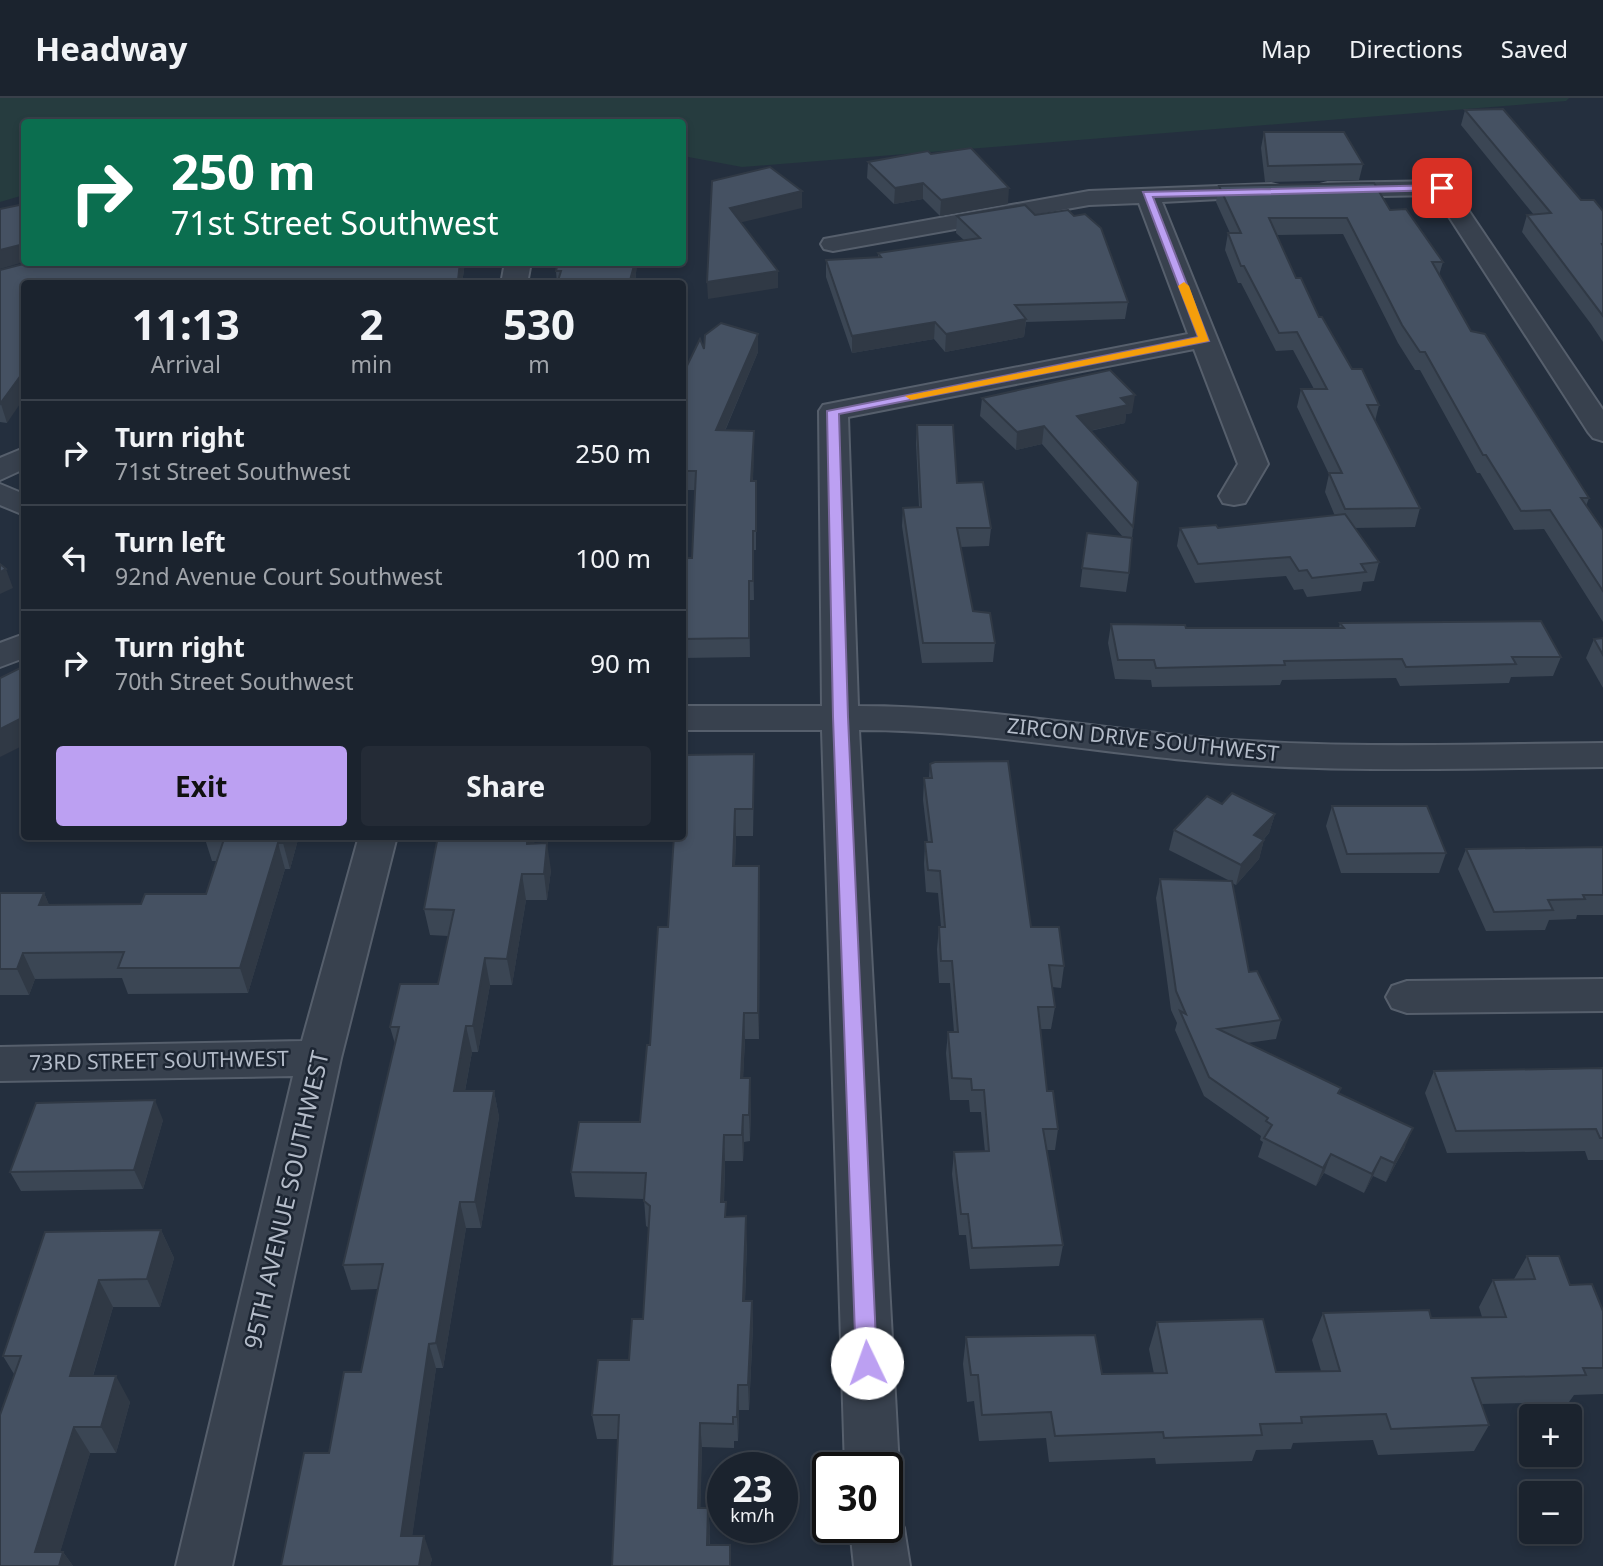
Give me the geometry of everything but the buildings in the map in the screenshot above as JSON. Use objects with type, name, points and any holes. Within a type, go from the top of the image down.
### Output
[{"type":"street","points":[[833,244],[1089,198],[1147,194],[1442,188],[1603,432]]},
{"type":"street","points":[[1147,194],[1253,464],[1234,496]]},
{"type":"street","points":[[871,1452],[841,717],[833,411],[1205,339]]},
{"type":"street","points":[[0,471],[21,459]]},
{"type":"street","points":[[0,493],[21,504]]},
{"type":"street","points":[[0,656],[21,646]]},
{"type":"street","name":"ZIRCON DRIVE SOUTHWEST","points":[[686,718],[841,717],[935,720],[1038,729],[1185,748],[1323,757],[1603,755]]},
{"type":"street","name":"95TH AVENUE SOUTHWEST","points":[[204,1566],[319,1058],[377,840]]},
{"type":"street","points":[[1407,997],[1603,995]]},
{"type":"street","name":"73RD STREET SOUTHWEST","points":[[0,1064],[319,1058]]},
{"type":"street","points":[[879,1543],[882,1566]]},
{"type":"green space","points":[[0,98],[1569,98],[1566,101],[742,167],[686,157],[686,119],[21,119],[21,196],[0,202]]},
{"type":"slow traffic","points":[[911,396],[1205,339],[1184,286]]},
{"type":"route","points":[[867,1363],[841,717],[833,411],[1205,339],[1147,194],[1442,188]]}]
